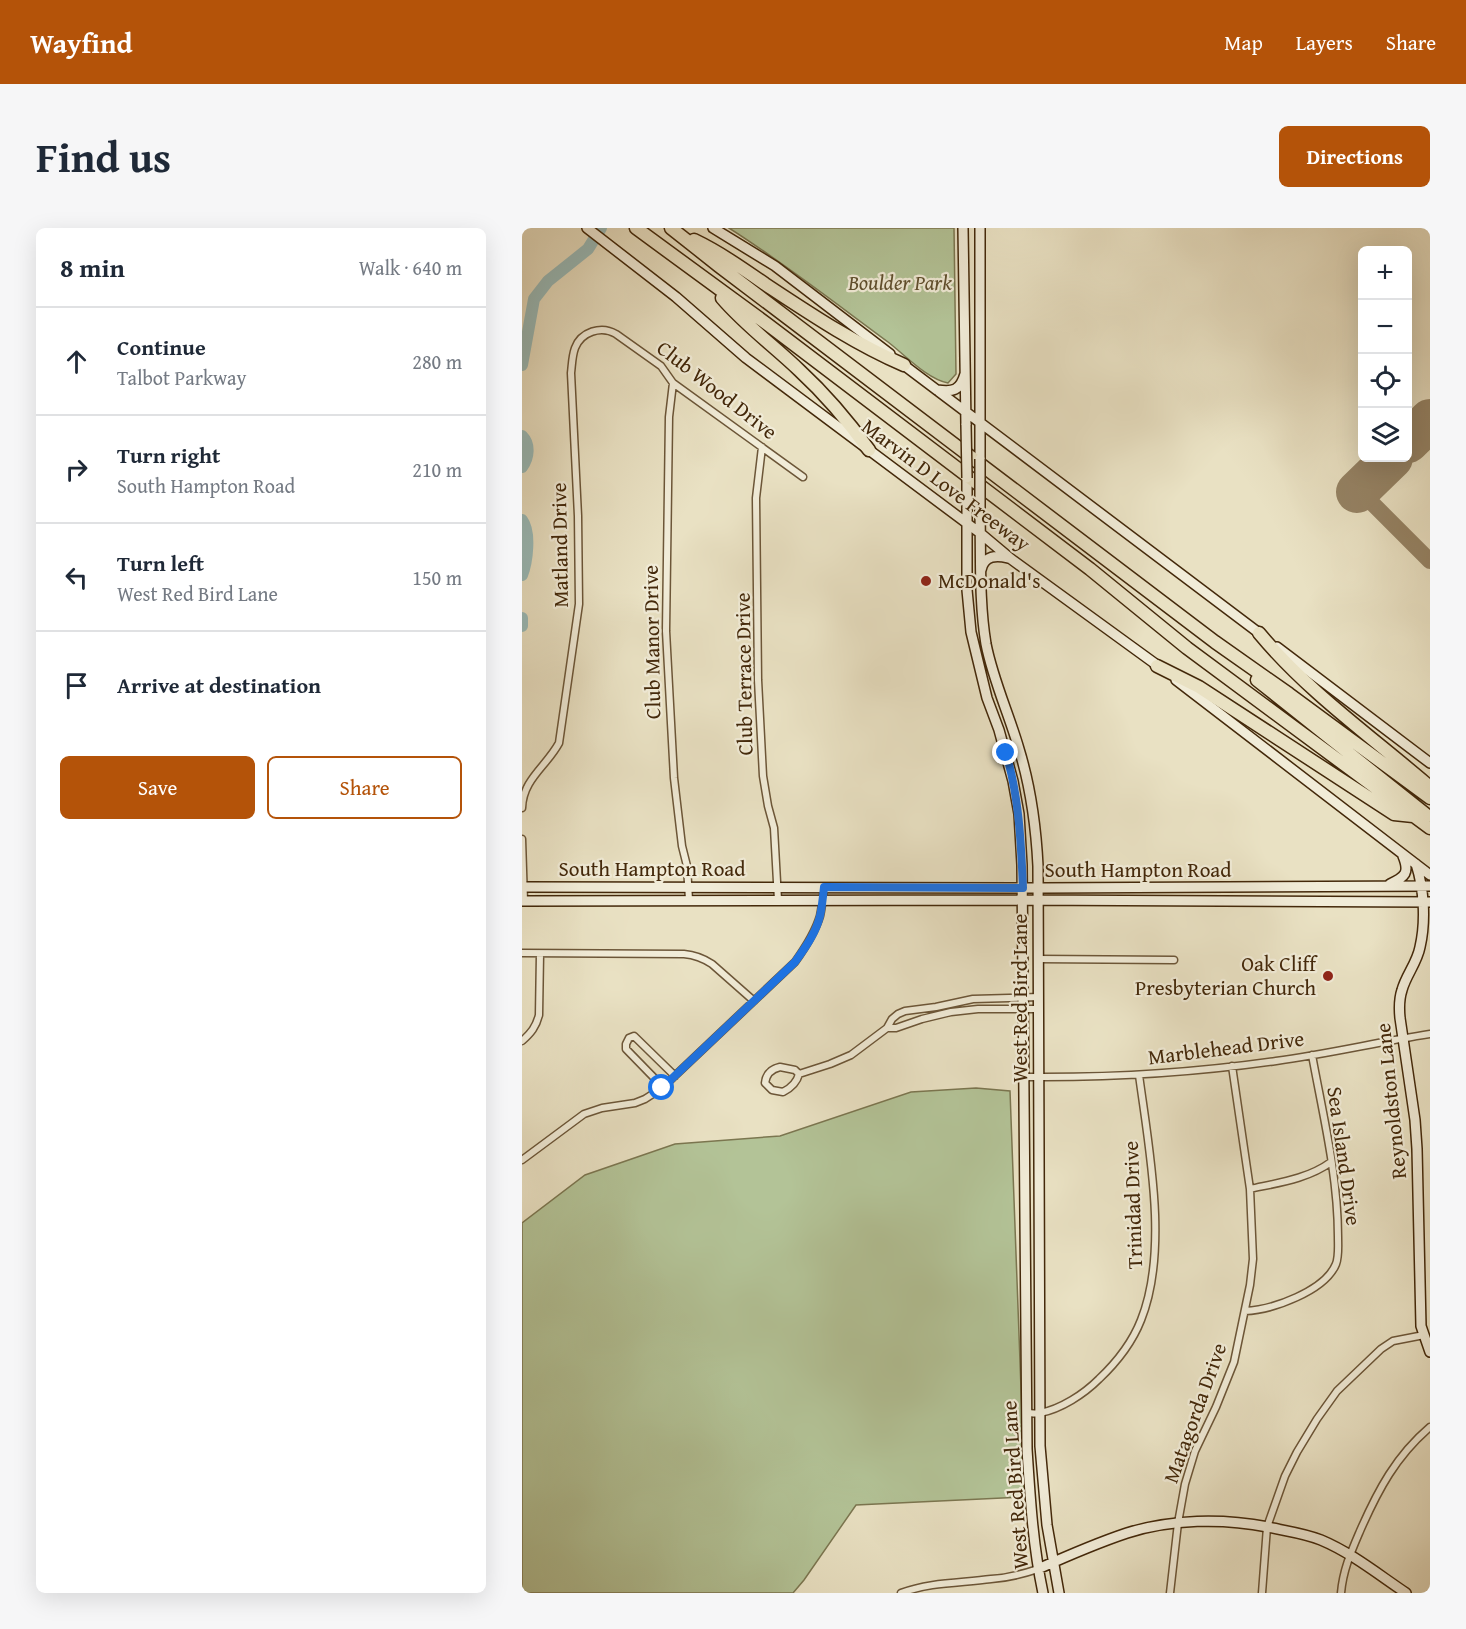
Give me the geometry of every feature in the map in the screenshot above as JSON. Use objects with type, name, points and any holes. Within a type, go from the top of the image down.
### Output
[{"type":"highway","name":"Marvin D Love Freeway","points":[[636,228],[1090,569],[1187,648],[1426,820]]},
{"type":"highway","name":"Marvin D Love Freeway","points":[[673,229],[760,298],[1215,642],[1430,798]]},
{"type":"highway","points":[[673,229],[713,249],[876,353],[904,365]]},
{"type":"highway","points":[[709,282],[737,315],[801,371],[850,424],[869,450]]},
{"type":"highway","points":[[1259,633],[1279,658],[1430,787]]},
{"type":"highway","points":[[1215,642],[1269,690],[1426,820]]},
{"type":"highway","points":[[1157,666],[1199,687],[1394,814],[1426,820]]},
{"type":"main road","name":"Marvin D Love Freeway","points":[[587,228],[676,297],[746,358],[980,533],[1011,559],[1157,666],[1430,875]]},
{"type":"main road","points":[[713,228],[775,266],[1430,763]]},
{"type":"main road","name":"West Red Bird Lane","points":[[963,228],[967,590],[974,645],[985,690],[1006,753],[1017,805],[1023,888],[1027,1449],[1030,1498],[1043,1593]]},
{"type":"main road","name":"West Red Bird Lane","points":[[980,228],[980,533],[983,618],[990,660],[1019,749],[1031,794],[1037,831],[1040,1446],[1043,1488],[1059,1593]]},
{"type":"main road","points":[[963,247],[980,246]]},
{"type":"main road","points":[[937,390],[955,389],[961,384],[966,369]]},
{"type":"main road","points":[[981,575],[982,565],[991,557],[1000,556],[1011,559]]},
{"type":"main road","points":[[970,620],[983,618]]},
{"type":"main road","points":[[1006,753],[1019,749]]},
{"type":"main road","points":[[1386,887],[1404,875],[1407,866],[1402,854]]},
{"type":"main road","name":"Reynoldston Lane","points":[[1416,864],[1426,886],[1426,902],[1420,947],[1402,988],[1399,1004],[1418,1149],[1421,1326],[1430,1352]]},
{"type":"main road","name":"South Hampton Road","points":[[523,886],[1023,888],[1426,886]]},
{"type":"main road","points":[[603,887],[603,900]]},
{"type":"main road","points":[[1260,887],[1261,902]]},
{"type":"main road","points":[[1222,888],[1223,901]]},
{"type":"main road","name":"South Hampton Road","points":[[523,901],[1426,902]]},
{"type":"main road","points":[[1024,1101],[1039,1101]]},
{"type":"main road","points":[[1038,1569],[1128,1533],[1160,1525],[1227,1522],[1267,1527],[1320,1540],[1350,1555],[1406,1593]]},
{"type":"street","name":"Matland Drive","points":[[522,808],[522,798],[526,788],[559,743],[578,615],[578,516],[571,373],[573,352],[585,335],[599,330],[610,330],[639,351]]},
{"type":"street","name":"Club Wood Drive","points":[[639,351],[660,366],[673,382],[803,477]]},
{"type":"street","name":"Club Manor Drive","points":[[673,382],[669,417],[666,631],[674,778],[682,846],[687,866],[689,900]]},
{"type":"street","name":"Club Terrace Drive","points":[[762,447],[756,498],[759,690],[763,776],[774,828],[778,900]]},
{"type":"street","points":[[522,839],[523,901]]},
{"type":"street","points":[[522,1160],[584,1114],[602,1107],[635,1103],[663,1087],[795,962],[810,940],[820,916],[824,887]]},
{"type":"street","points":[[522,953],[693,955],[712,964],[754,1001]]},
{"type":"street","points":[[522,1041],[532,1032],[539,1015],[540,954]]},
{"type":"street","points":[[1038,959],[1174,960]]},
{"type":"street","points":[[887,1028],[896,1028],[978,999],[1038,997]]},
{"type":"street","points":[[978,999],[978,1009]]},
{"type":"street","points":[[799,1074],[851,1055],[887,1028],[898,1014],[916,1009],[1039,1009]]},
{"type":"street","points":[[916,1009],[922,1019]]},
{"type":"street","name":"Marblehead Drive","points":[[1024,1077],[1139,1076],[1276,1061],[1430,1034]]},
{"type":"street","points":[[663,1087],[626,1049],[629,1038],[634,1036],[675,1076]]},
{"type":"street","name":"Sea Island Drive","points":[[1245,1311],[1280,1304],[1310,1289],[1324,1280],[1333,1269],[1338,1257],[1338,1225],[1331,1162],[1312,1055]]},
{"type":"street","name":"Matagorda Drive","points":[[1170,1593],[1185,1484],[1195,1451],[1229,1377],[1240,1337],[1253,1259],[1250,1189],[1232,1066]]},
{"type":"street","points":[[775,1068],[789,1068],[798,1071],[799,1074],[798,1080],[783,1092],[772,1090],[765,1083],[766,1077],[775,1068]]},
{"type":"street","name":"Trinidad Drive","points":[[1026,1413],[1040,1413],[1058,1407],[1095,1383],[1124,1351],[1135,1334],[1146,1306],[1153,1279],[1155,1233],[1153,1188],[1139,1076]]},
{"type":"street","points":[[1250,1189],[1305,1176],[1331,1162]]},
{"type":"street","points":[[1262,1593],[1267,1527],[1285,1476],[1317,1419],[1337,1391],[1387,1344],[1424,1335]]},
{"type":"street","points":[[1341,1593],[1345,1568],[1375,1497],[1386,1477],[1410,1447],[1430,1427]]},
{"type":"street","points":[[901,1593],[912,1589],[925,1590],[954,1582],[994,1579],[1038,1569]]},
{"type":"green space","name":"Boulder Park","points":[[729,228],[954,228],[956,374],[948,383],[924,372],[888,342],[770,255]]},
{"type":"green space","points":[[976,1088],[1010,1091],[1025,1497],[856,1505],[793,1593],[522,1593],[522,1223],[585,1175],[675,1144],[780,1136],[911,1092]]},
{"type":"waterway","points":[[522,365],[534,299],[548,281],[588,249],[601,228]]},
{"type":"waterway","points":[[522,436],[528,451],[522,467]]},
{"type":"waterway","points":[[522,520],[527,539],[527,555],[522,575]]},
{"type":"waterway","points":[[522,618],[522,626]]},
{"type":"taxiway","points":[[1364,485],[1368,499],[1430,561]]},
{"type":"runway","points":[[1412,438],[1430,420]]},
{"type":"runway","points":[[1357,492],[1388,462]]},
{"type":"place","name":"McDonald's","points":[[926,581]]},
{"type":"place","name":"Oak Cliff Presbyterian Church","points":[[1328,976]]},
{"type":"route","points":[[662,1088],[795,962],[810,940],[820,916],[824,887],[1023,888],[1016,795],[1006,753]]}]
